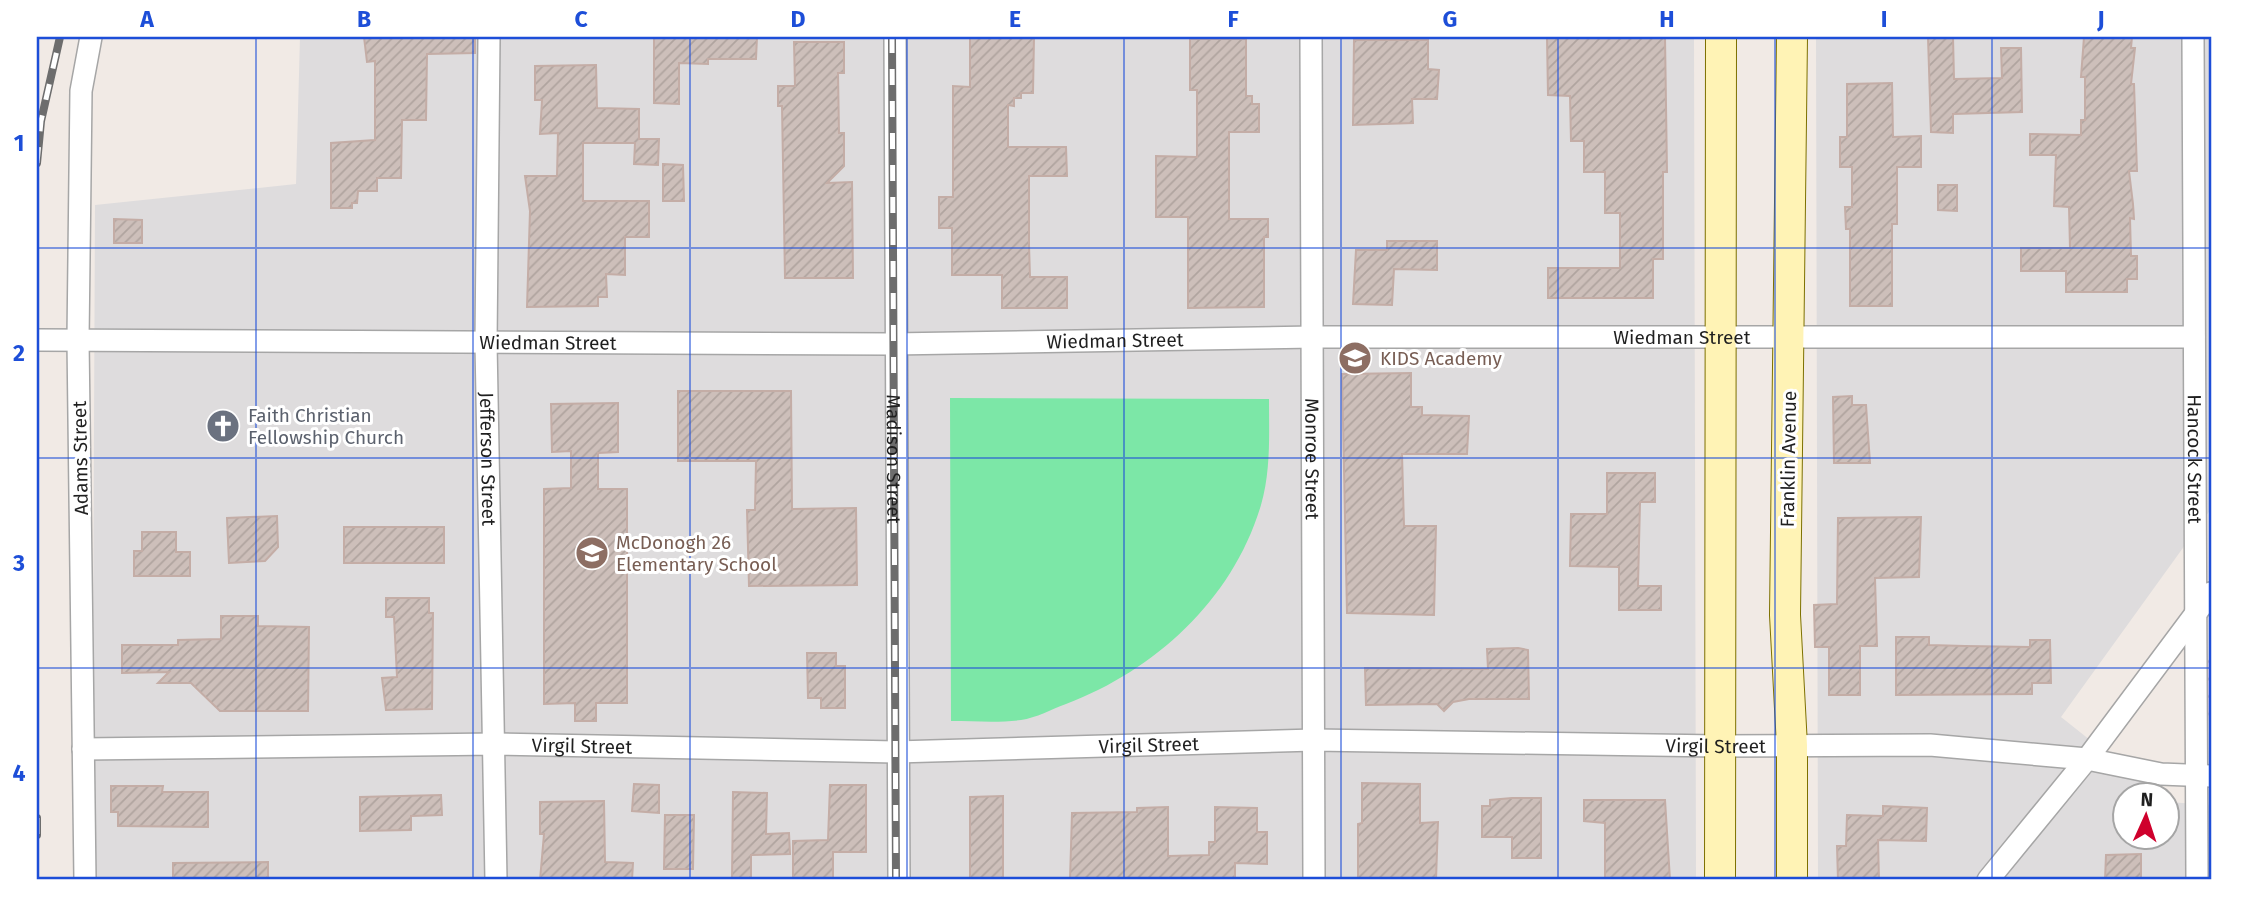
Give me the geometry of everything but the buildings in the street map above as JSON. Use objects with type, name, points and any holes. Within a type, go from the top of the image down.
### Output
[{"type":"main road","points":[[1720,37],[1720,880]]},
{"type":"main road","name":"Franklin Avenue","points":[[1792,37],[1785,615],[1792,746],[1792,880]]},
{"type":"street","name":"Adams Street","points":[[85,880],[78,340],[81,91],[91,37]]},
{"type":"street","name":"Jefferson Street","points":[[489,37],[486,343],[496,744],[496,880]]},
{"type":"street","name":"Madison Street","points":[[895,37],[899,880]]},
{"type":"street","name":"Monroe Street","points":[[1311,37],[1314,880]]},
{"type":"street","name":"Hancock Street","points":[[2193,37],[2193,617],[2204,776],[2197,880]]},
{"type":"street","name":"Wiedman Street","points":[[37,340],[896,344],[1314,337],[2194,337]]},
{"type":"street","points":[[1988,880],[2087,759],[2211,593]]},
{"type":"street","name":"Virgil Street","points":[[83,748],[496,744],[898,751],[1314,740],[1718,746],[1930,745],[2087,759],[2161,774],[2204,776]]},
{"type":"shaded area","points":[[300,37],[1694,37],[1696,880],[92,880],[95,205],[296,184]]},
{"type":"shaded area","points":[[1816,37],[2211,37],[2211,509],[2061,717],[2140,780],[2112,780],[2112,850],[2182,850],[2182,803],[2211,805],[2211,880],[1818,880]]},
{"type":"shaded area","points":[[2211,656],[2211,755],[2205,665]]},
{"type":"green space","points":[[950,398],[1269,399],[1269,452],[1261,505],[1248,539],[1211,600],[1187,627],[1160,651],[1130,672],[1099,690],[1027,719],[951,721]]},
{"type":"railway","points":[[37,163],[41,121],[60,37]]},
{"type":"railway","points":[[892,37],[896,880]]},
{"type":"railway","points":[[37,818],[37,835]]},
{"type":"place","name":"KIDS Academy","points":[[1355,358]]},
{"type":"place","name":"Faith Christian Fellowship Church","points":[[223,426]]},
{"type":"place","name":"McDonogh 26 Elementary School","points":[[592,553]]}]
